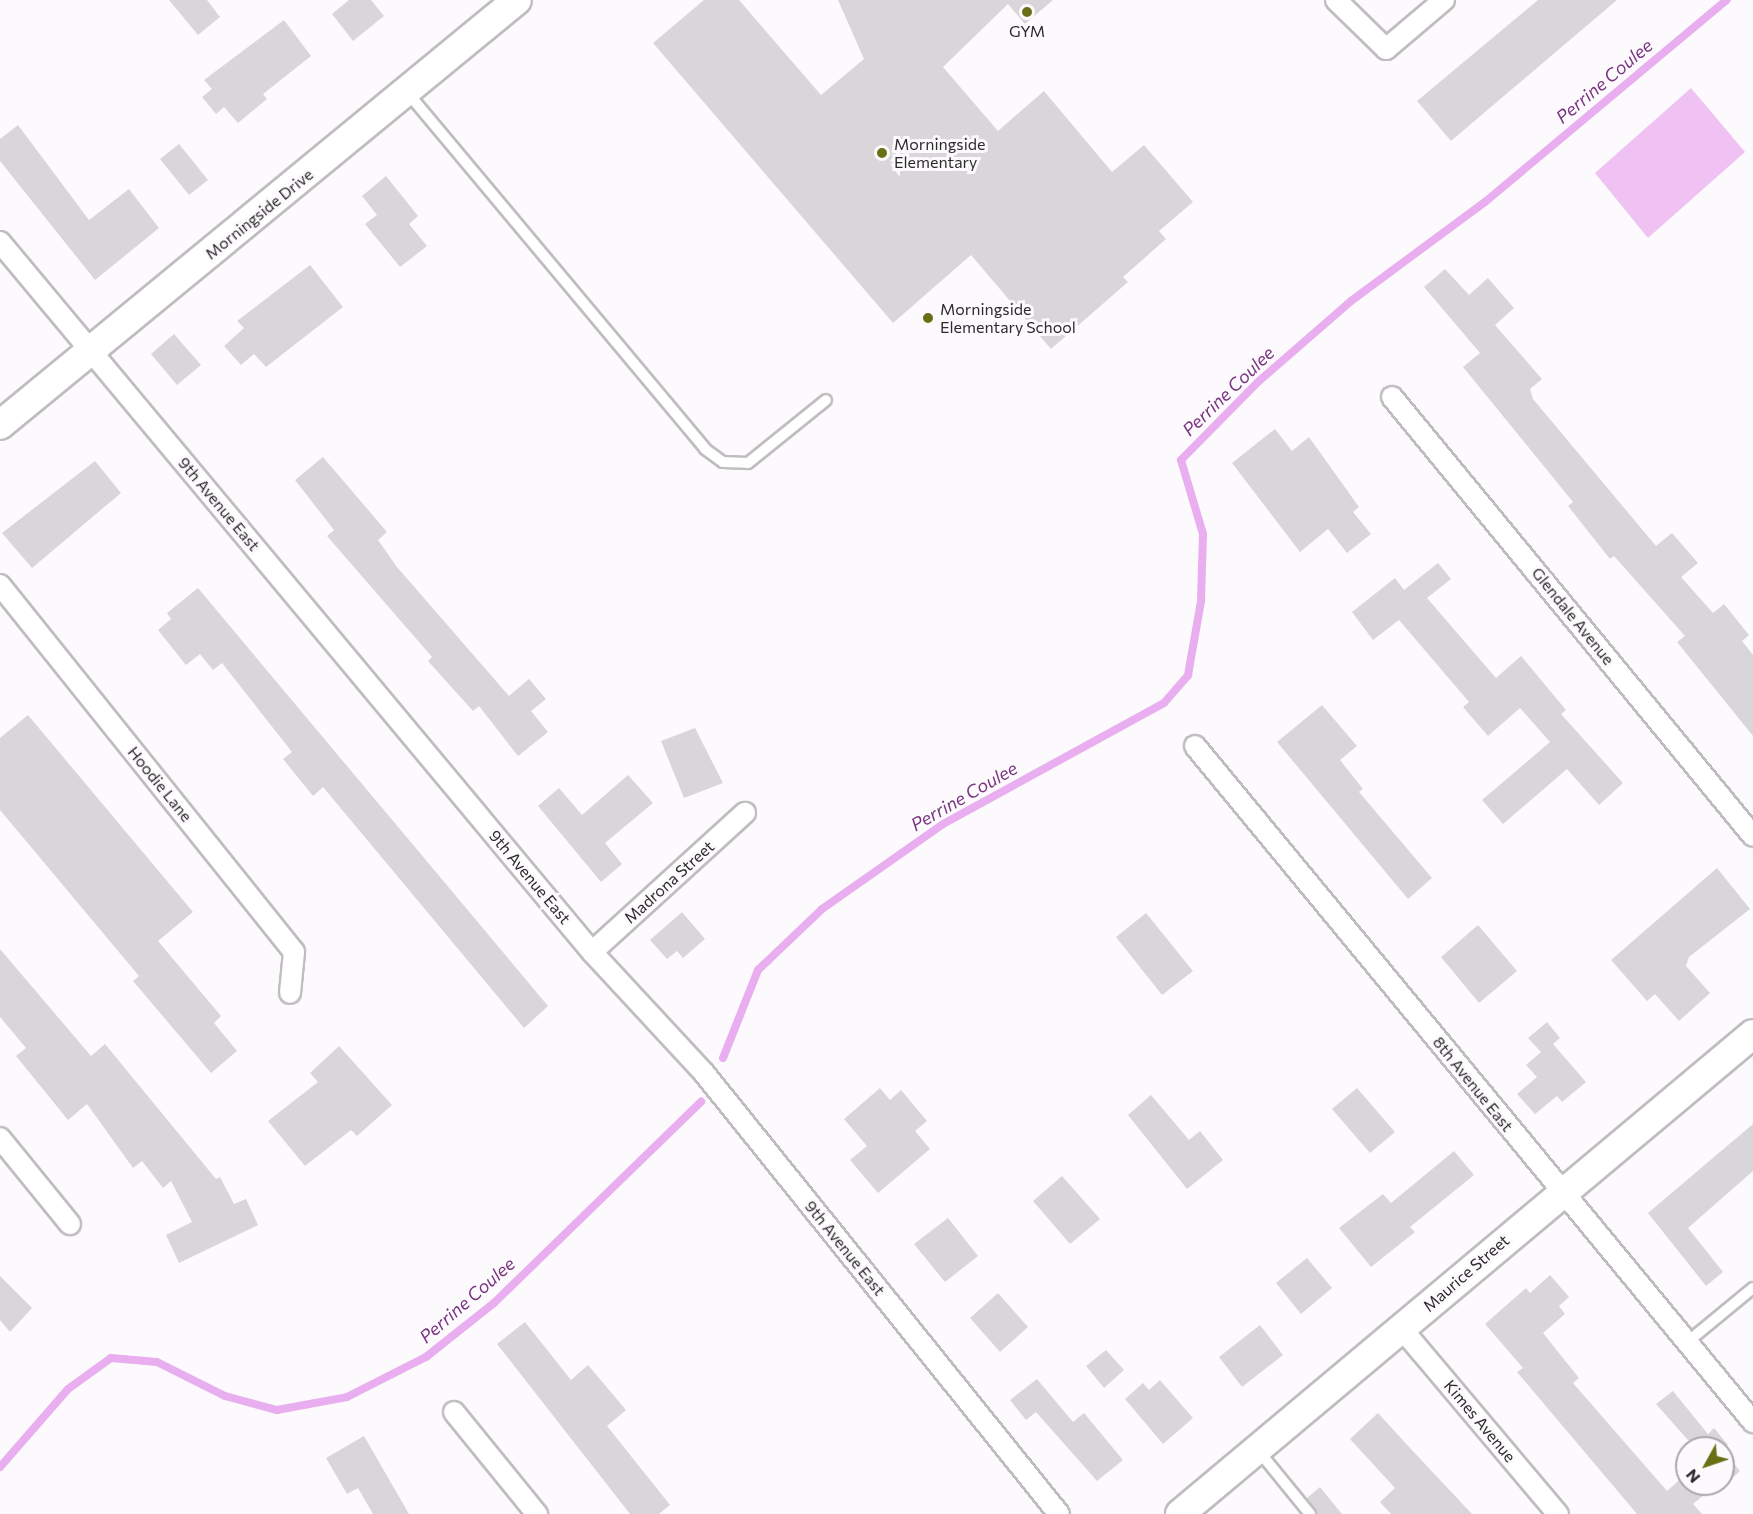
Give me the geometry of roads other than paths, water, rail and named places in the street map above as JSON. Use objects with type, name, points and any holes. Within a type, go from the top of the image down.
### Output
[{"type":"street","name":"Morningside Drive","points":[[0,426],[517,0]]},
{"type":"street","points":[[1336,0],[1386,49],[1444,0]]},
{"type":"street","name":"9th Avenue East","points":[[0,242],[592,952],[704,1073],[1059,1514]]},
{"type":"street","name":"Glendale Avenue","points":[[1392,397],[1753,836]]},
{"type":"street","name":"Hoodie Lane","points":[[0,585],[294,952],[290,993]]},
{"type":"street","name":"8th Avenue East","points":[[1194,746],[1685,1344],[1753,1422]]},
{"type":"street","name":"Madrona Street","points":[[592,952],[745,813]]},
{"type":"street","name":"Maurice Street","points":[[1180,1514],[1255,1448],[1402,1329],[1561,1191],[1753,1034]]},
{"type":"street","points":[[0,1138],[70,1224]]},
{"type":"street","name":"Kimes Avenue","points":[[1402,1329],[1558,1514]]},
{"type":"street","points":[[454,1412],[537,1514]]},
{"type":"lane","points":[[407,92],[705,448],[723,462],[748,463],[825,400]]},
{"type":"lane","points":[[1685,1344],[1753,1288]]},
{"type":"lane","points":[[1255,1448],[1310,1514]]},
{"type":"waterway","name":"Perrine Coulee","points":[[723,1058],[758,970],[822,909],[943,824],[1164,703],[1188,675],[1201,601],[1203,534],[1181,460],[1259,381],[1351,301],[1485,202],[1727,0]]},
{"type":"waterway","name":"Perrine Coulee","points":[[0,1467],[68,1389],[111,1358],[157,1362],[225,1396],[277,1410],[347,1397],[426,1357],[494,1303],[701,1102]]},
{"type":"place","name":"GYM","points":[[1027,12]]},
{"type":"place","name":"Morningside Elementary","points":[[882,153]]},
{"type":"place","name":"Morningside Elementary School","points":[[928,318]]}]
